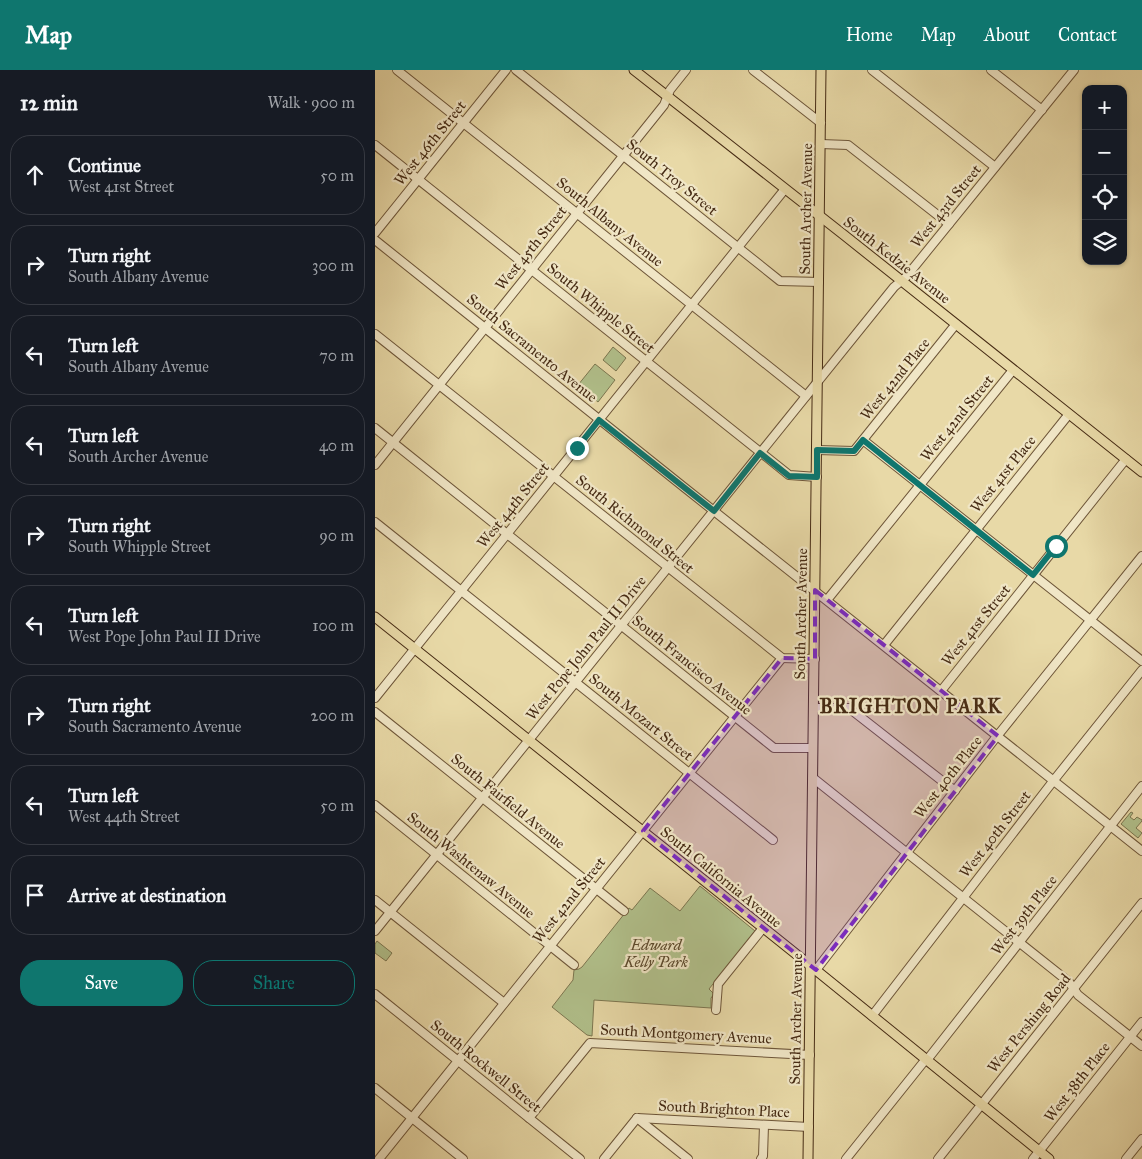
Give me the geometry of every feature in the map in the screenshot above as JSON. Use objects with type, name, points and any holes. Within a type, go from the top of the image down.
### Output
[{"type":"main road","name":"South Kedzie Avenue","points":[[634,70],[1142,472]]},
{"type":"main road","name":"South Archer Avenue","points":[[808,1159],[813,968],[813,748],[821,70]]},
{"type":"main road","name":"South California Avenue","points":[[375,617],[1049,1159]]},
{"type":"street","name":"South Albany Avenue","points":[[397,70],[806,396]]},
{"type":"street","name":"West 46th Street","points":[[375,233],[506,70]]},
{"type":"street","name":"South Troy Street","points":[[516,70],[780,281],[819,282]]},
{"type":"street","name":"West 45th Street","points":[[375,465],[665,105],[670,90],[686,70]]},
{"type":"street","points":[[753,70],[821,123]]},
{"type":"street","points":[[872,70],[882,73],[995,167]]},
{"type":"street","points":[[991,70],[1042,110]]},
{"type":"street","name":"West 43rd Street","points":[[818,381],[894,286],[906,277],[1074,70]]},
{"type":"street","points":[[821,144],[848,145],[949,224]]},
{"type":"street","name":"South Whipple Street","points":[[375,145],[789,476],[817,477]]},
{"type":"street","name":"West 44th Street","points":[[375,698],[785,189]]},
{"type":"street","name":"South Sacramento Avenue","points":[[375,240],[1142,851]]},
{"type":"street","name":"West 42nd Place","points":[[817,450],[854,451],[956,324]]},
{"type":"street","name":"South Richmond Street","points":[[375,334],[782,658]]},
{"type":"street","name":"West 42nd Street","points":[[827,600],[1013,370]]},
{"type":"street","name":"West Pope John Paul II Drive","points":[[375,931],[818,381]]},
{"type":"street","name":"West 41st Place","points":[[884,645],[1069,414]]},
{"type":"street","name":"South Francisco Avenue","points":[[375,428],[774,748],[813,748]]},
{"type":"street","points":[[863,440],[1142,661]]},
{"type":"street","name":"West 41st Street","points":[[941,691],[1126,459]]},
{"type":"street","name":"South Mozart Street","points":[[375,522],[773,840]]},
{"type":"street","name":"West 40th Place","points":[[813,968],[907,853],[1142,556]]},
{"type":"street","points":[[782,658],[815,659]]},
{"type":"street","name":"West 42nd Street","points":[[379,1159],[782,658]]},
{"type":"street","name":"West 40th Street","points":[[872,1016],[1054,780],[1142,670]]},
{"type":"street","points":[[814,708],[849,708],[955,791]]},
{"type":"street","name":"South Fairfield Avenue","points":[[375,712],[625,911]]},
{"type":"street","points":[[813,778],[1069,982],[1078,994],[1142,1046]]},
{"type":"street","name":"West 39th Place","points":[[846,1159],[1142,786]]},
{"type":"street","name":"South Washtenaw Avenue","points":[[375,805],[574,965]]},
{"type":"street","points":[[375,900],[504,1003]]},
{"type":"street","name":"West Pershing Road","points":[[938,1159],[1142,903]]},
{"type":"street","points":[[716,1010],[718,984],[763,928]]},
{"type":"street","name":"South Rockwell Street","points":[[375,994],[580,1159]]},
{"type":"street","name":"West 38th Place","points":[[1033,1159],[1142,1022]]},
{"type":"street","name":"South Montgomery Avenue","points":[[529,1118],[590,1043],[810,1055]]},
{"type":"street","points":[[375,1088],[463,1159]]},
{"type":"street","points":[[604,1159],[637,1118],[688,1159]]},
{"type":"street","name":"South Brighton Place","points":[[637,1118],[809,1128]]},
{"type":"street","points":[[761,1159],[763,1156],[764,1125]]},
{"type":"street","points":[[1126,1159],[1142,1139]]},
{"type":"highlighted area","points":[[815,590],[998,736],[816,970],[643,831],[782,658],[815,659]]},
{"type":"green space","points":[[613,347],[626,358],[616,371],[603,360]]},
{"type":"green space","points":[[595,364],[615,380],[598,402],[578,385]]},
{"type":"green space","points":[[1131,812],[1133,813],[1130,817],[1134,820],[1137,817],[1142,820],[1136,828],[1142,833],[1138,838],[1121,824]]},
{"type":"green space","name":"Edward Kelly Park","points":[[700,886],[755,931],[709,989],[714,994],[711,998],[711,1008],[594,1000],[592,1036],[587,1035],[552,1007],[573,980],[574,970],[582,967],[629,908],[632,910],[650,888],[680,911]]},
{"type":"green space","points":[[377,941],[392,953],[386,961],[375,953]]},
{"type":"district","name":"BRIGHTON PARK","points":[[911,706]]},
{"type":"route","points":[[577,448],[599,420],[714,511],[760,453],[789,476],[817,477],[817,450],[854,451],[863,440],[1033,575],[1056,546]]}]
